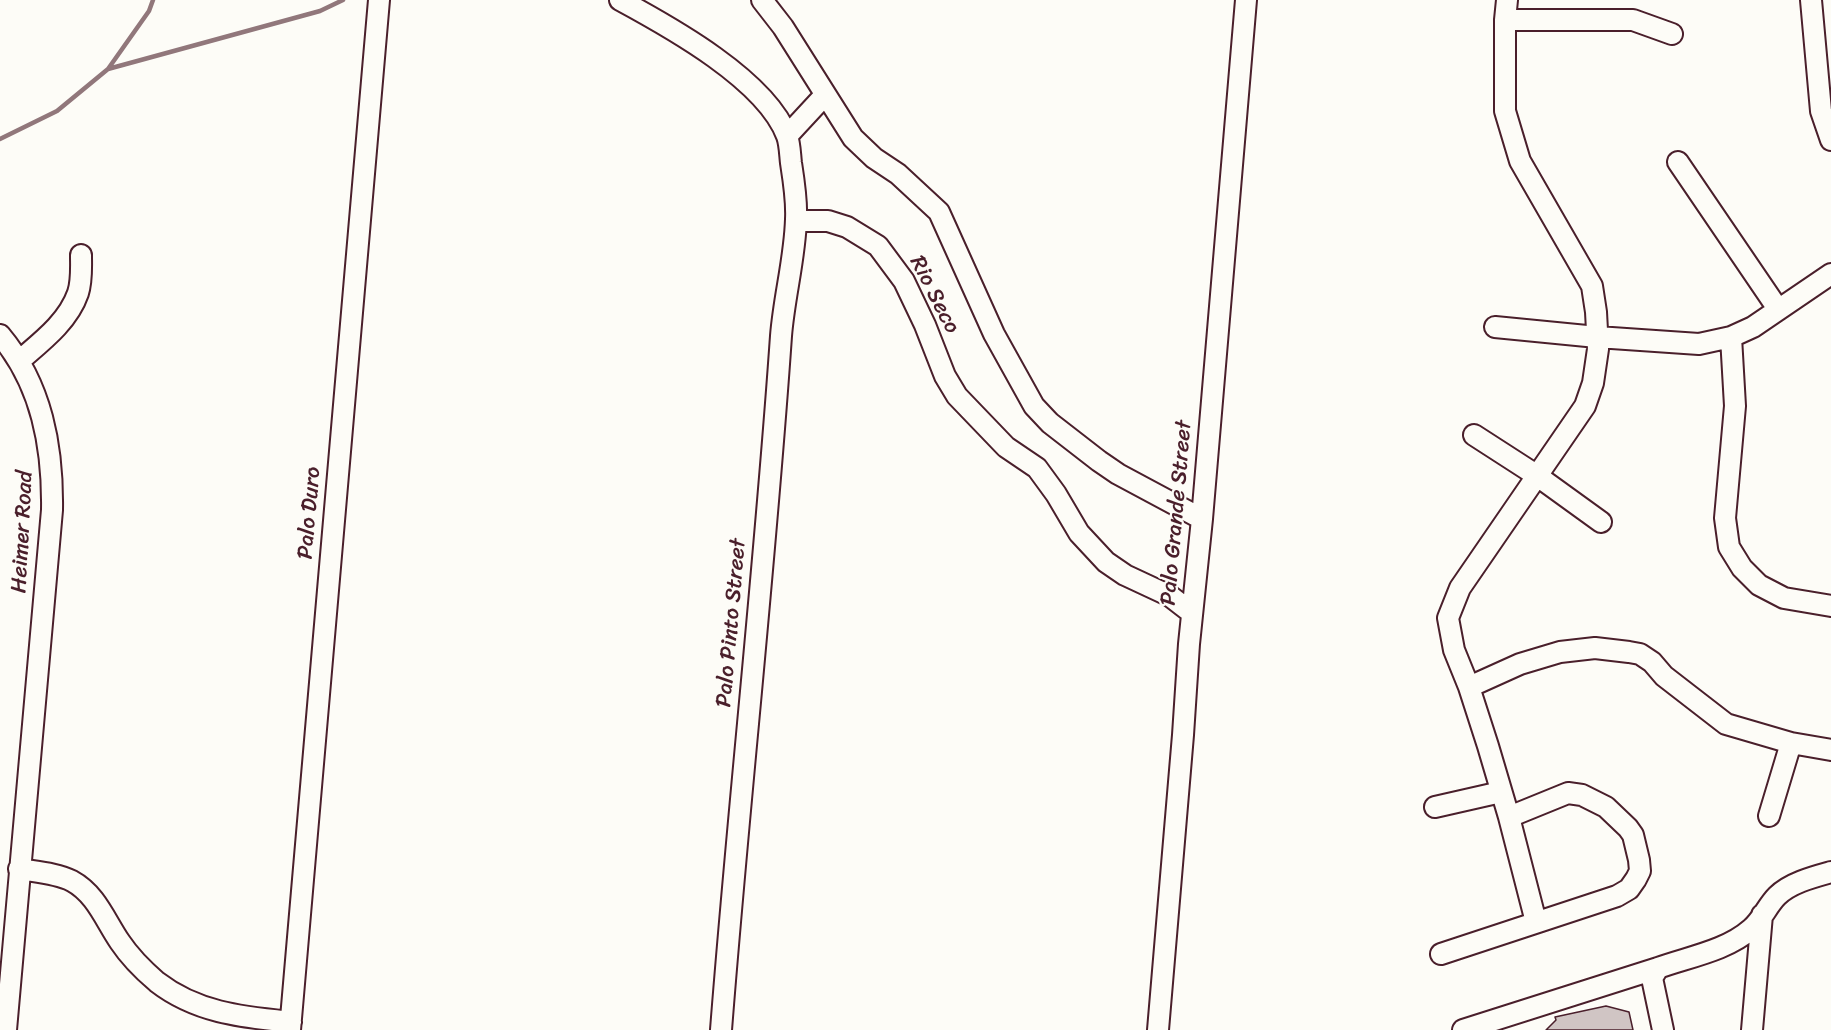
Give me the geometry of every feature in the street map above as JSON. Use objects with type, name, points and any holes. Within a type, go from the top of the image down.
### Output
[{"type":"street","name":"Palo Duro","points":[[291,1026],[379,0]]},
{"type":"street","points":[[620,0],[697,46],[744,80],[769,105],[787,136],[795,189],[796,221]]},
{"type":"street","name":"Rio Seco","points":[[762,0],[783,27],[853,138],[874,158],[898,174],[939,212],[994,334],[1034,406],[1050,423],[1118,474],[1202,519]]},
{"type":"street","name":"Palo Grande Street","points":[[1158,1030],[1246,0]]},
{"type":"street","points":[[1508,0],[1505,20],[1505,111],[1520,161],[1592,286],[1598,349],[1593,383],[1585,406],[1460,588],[1448,618],[1454,650],[1469,687],[1509,817],[1536,922]]},
{"type":"street","points":[[1818,4],[1821,111],[1831,140]]},
{"type":"street","points":[[1505,20],[1633,20],[1672,34]]},
{"type":"street","points":[[787,136],[825,95]]},
{"type":"street","points":[[1678,162],[1778,309]]},
{"type":"street","name":"Rio Seco","points":[[796,221],[828,221],[847,227],[878,246],[904,281],[925,325],[945,376],[957,396],[1006,447],[1037,468],[1079,532],[1106,562],[1125,575],[1170,596],[1192,614]]},
{"type":"street","name":"Palo Pinto Street","points":[[721,1030],[735,849],[770,489],[782,329],[796,221]]},
{"type":"street","points":[[19,361],[66,315],[78,294],[81,255]]},
{"type":"street","points":[[1495,327],[1699,344],[1731,337],[1752,327],[1831,274]]},
{"type":"street","name":"Heimer Road","points":[[0,335],[19,361],[44,422],[52,474],[52,510],[18,869],[6,967],[6,1030]]},
{"type":"street","points":[[1731,337],[1735,406],[1725,518],[1729,547],[1742,568],[1759,585],[1784,598],[1831,606]]},
{"type":"street","points":[[1474,435],[1536,475],[1600,522]]},
{"type":"street","points":[[1469,687],[1520,664],[1560,652],[1595,648],[1629,652],[1640,654],[1652,662],[1664,676],[1726,724],[1791,743],[1831,750]]},
{"type":"street","points":[[1769,816],[1791,743]]},
{"type":"street","points":[[1435,807],[1501,792]]},
{"type":"street","points":[[1441,954],[1617,896],[1629,889],[1640,871],[1633,835],[1629,828],[1606,807],[1582,795],[1568,793],[1509,817]]},
{"type":"street","points":[[18,869],[56,875],[81,886],[96,902],[131,956],[173,993],[207,1009],[291,1026]]},
{"type":"street","points":[[1468,1029],[1718,948],[1752,929],[1778,895],[1808,878],[1831,872]]},
{"type":"street","points":[[1752,1030],[1762,915]]},
{"type":"street","points":[[1658,968],[1652,978],[1663,1030]]},
{"type":"building","points":[[1606,1006],[1629,1012],[1633,1030],[1546,1030],[1556,1020],[1555,1017]]},
{"type":"waterway","points":[[0,139],[57,111],[108,69],[149,11],[153,0]]},
{"type":"waterway","points":[[108,69],[320,11],[343,0]]}]
